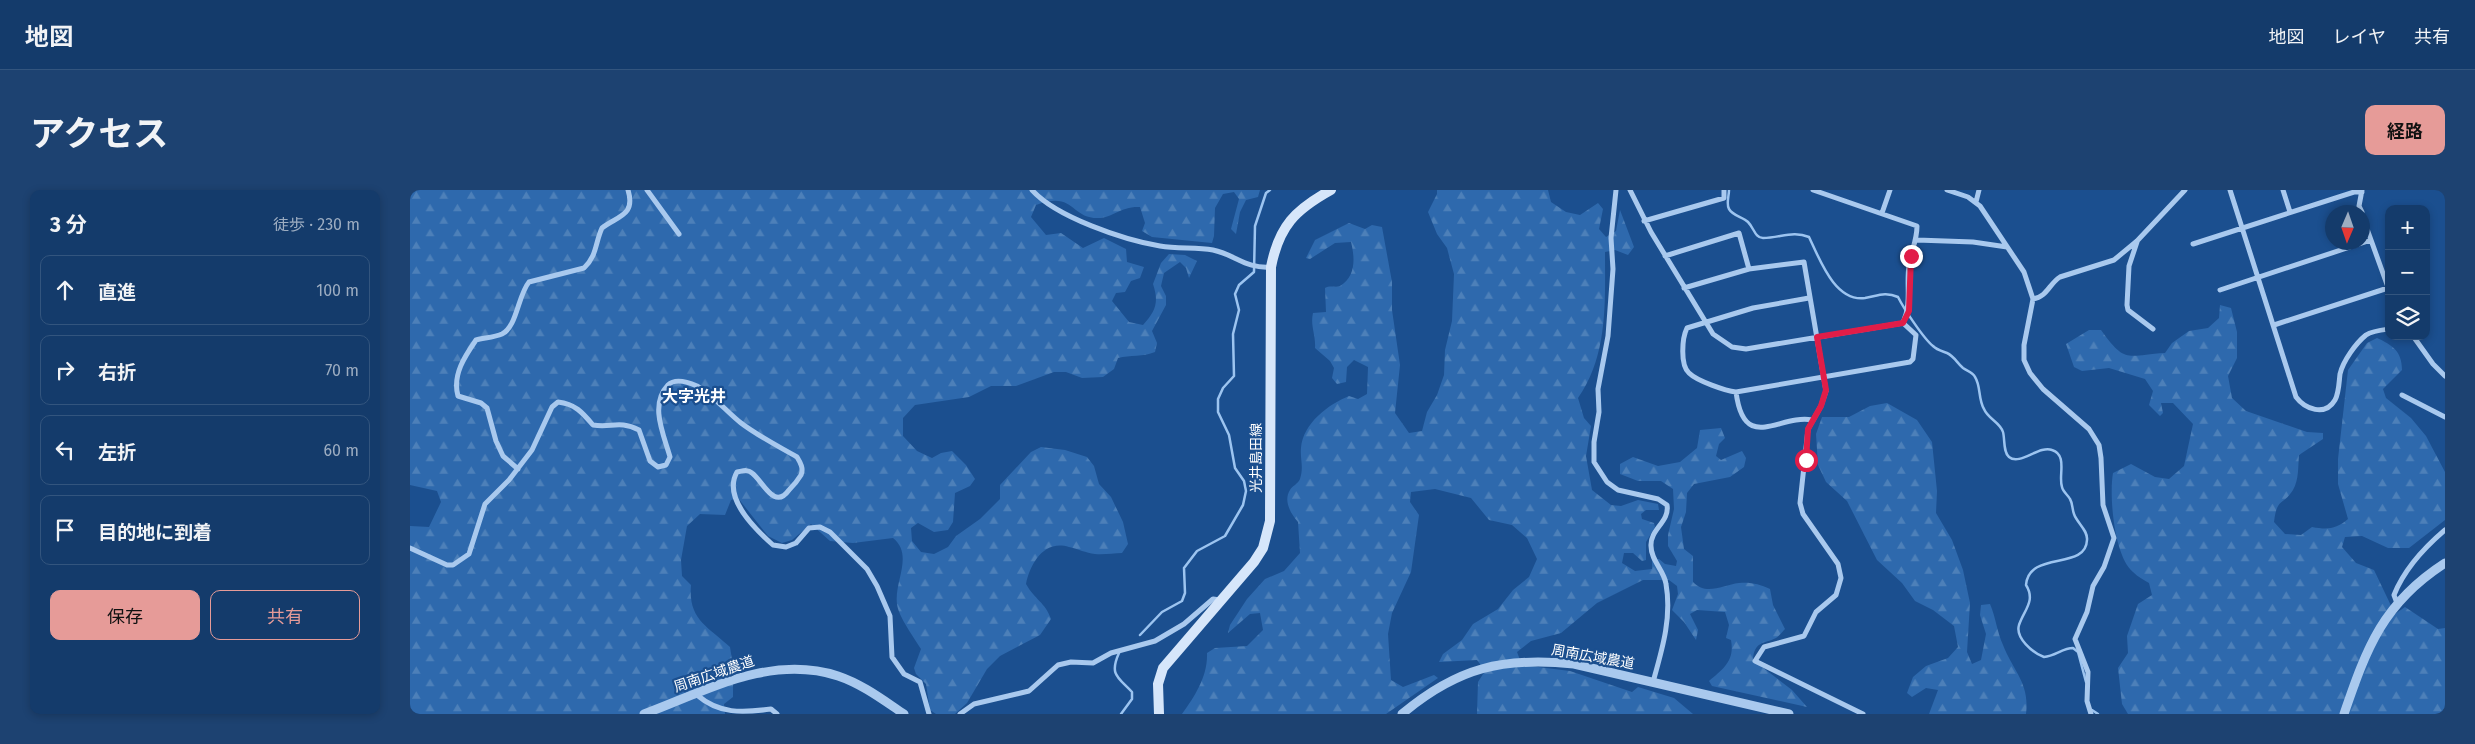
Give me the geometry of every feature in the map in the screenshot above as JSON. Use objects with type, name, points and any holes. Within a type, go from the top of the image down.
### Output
[{"type":"main road","name":"光井島田線","points":[[1159,714],[1158,684],[1163,668],[1240,579],[1263,548],[1270,521],[1271,267],[1275,246],[1289,221],[1312,200],[1331,190]]},
{"type":"street","points":[[518,469],[504,456],[496,441],[487,408],[481,403],[458,396],[456,380],[464,357],[476,340],[503,334],[511,324],[524,288],[529,282],[584,268],[591,262],[596,252],[597,238],[602,228],[617,221],[629,206],[628,190]]},
{"type":"street","points":[[647,190],[679,234]]},
{"type":"street","points":[[1032,190],[1041,200],[1056,210],[1136,240],[1160,246],[1213,250],[1227,254],[1250,266],[1271,267]]},
{"type":"street","points":[[1616,190],[1611,238],[1613,268],[1608,336],[1598,388],[1599,412],[1593,451],[1594,462],[1598,471],[1612,486],[1630,495],[1664,501],[1667,505],[1666,519],[1651,541],[1652,555],[1666,585],[1668,619],[1653,682]]},
{"type":"street","points":[[1630,190],[1644,221],[1713,334],[1732,347],[1746,349],[1904,320],[1909,311],[1909,267],[1917,240],[1918,226],[1813,190]]},
{"type":"street","points":[[1644,221],[1724,198],[1724,190]]},
{"type":"street","points":[[1882,213],[1890,190]]},
{"type":"street","points":[[1947,190],[1976,202],[2024,272],[2033,299],[2024,345],[2024,360],[2030,373],[2043,389],[2089,429],[2099,445],[2102,458],[2103,505],[2114,538],[2104,567],[2093,586],[2087,612],[2075,639],[2088,672],[2087,701],[2091,714]]},
{"type":"street","points":[[1976,202],[1980,190]]},
{"type":"street","points":[[2033,299],[2046,293],[2053,281],[2060,277],[2106,264],[2137,241],[2185,190]]},
{"type":"street","points":[[2230,190],[2296,397],[2303,406],[2321,410],[2330,406],[2336,400],[2341,371],[2346,361],[2367,334],[2385,330]]},
{"type":"street","points":[[2283,190],[2290,212]]},
{"type":"street","points":[[2193,244],[2242,227],[2362,191],[2359,205]]},
{"type":"street","points":[[1665,256],[1739,233],[1750,270]]},
{"type":"street","points":[[2370,237],[2385,280]]},
{"type":"street","points":[[1917,240],[1973,242],[2007,247]]},
{"type":"street","points":[[2220,290],[2371,240]]},
{"type":"street","points":[[2137,241],[2130,266],[2127,305],[2128,310],[2153,329]]},
{"type":"street","points":[[1684,288],[1750,270],[1804,262],[1826,390],[1821,406],[1812,420],[1806,439],[1800,503],[1803,514],[1838,564],[1841,572],[1840,590],[1816,612],[1804,636],[1764,647],[1755,661],[1864,714]]},
{"type":"street","points":[[2274,325],[2385,290]]},
{"type":"street","points":[[1809,298],[1753,308],[1687,328],[1684,333],[1684,366],[1689,374],[1717,387],[1736,392],[1910,362],[1913,359],[1916,335],[1904,320]]},
{"type":"street","points":[[2416,340],[2433,364],[2445,376]]},
{"type":"street","points":[[410,548],[447,565],[453,565],[469,554],[485,504],[518,469],[542,432],[552,406],[558,402],[570,403],[581,411],[593,425],[602,426],[626,423],[639,430],[650,461],[658,467],[666,465],[670,457],[662,434],[658,402],[662,391],[671,382],[681,381],[697,386],[743,424],[797,457],[802,465],[802,474],[786,495],[778,498],[771,496],[752,473],[745,470],[737,472],[734,478],[736,501],[773,545],[786,547],[796,543],[809,528],[820,527],[830,532],[866,569],[877,586],[890,616],[892,657],[904,674],[920,682],[929,714]]},
{"type":"street","points":[[1736,392],[1741,413],[1747,422],[1757,427],[1812,420]]},
{"type":"street","points":[[2402,395],[2445,417]]},
{"type":"street","points":[[2397,603],[2394,595],[2398,584],[2416,561],[2445,530]]},
{"type":"street","points":[[2344,714],[2362,660],[2378,629],[2407,591],[2445,562]]},
{"type":"street","points":[[960,714],[974,704],[1029,690],[1058,665],[1072,662],[1093,663],[1111,653],[1155,641],[1184,624],[1213,599],[1220,600]]},
{"type":"street","name":"周南広域農道","points":[[1402,714],[1442,684],[1469,672],[1515,662],[1546,661],[1574,664],[1789,714]]},
{"type":"street","name":"周南広域農道","points":[[644,714],[759,672],[786,668],[810,669],[839,676],[868,690],[904,714]]},
{"type":"street","points":[[697,695],[716,711],[741,714],[771,709],[777,714]]},
{"type":"green space","points":[[410,190],[1260,190],[1258,197],[1246,200],[1240,212],[1236,234],[1231,229],[1239,199],[1234,192],[1223,194],[1215,208],[1212,243],[1152,237],[1142,231],[1145,223],[1140,207],[1127,208],[1099,218],[1082,214],[1071,206],[1058,201],[1049,201],[1036,205],[1031,217],[1046,235],[1061,233],[1083,248],[1104,238],[1126,249],[1127,262],[1144,267],[1140,278],[1131,281],[1125,292],[1116,293],[1112,301],[1129,322],[1143,325],[1151,315],[1156,301],[1153,284],[1161,263],[1169,254],[1185,255],[1197,261],[1189,278],[1186,268],[1180,262],[1164,273],[1161,286],[1166,296],[1166,305],[1152,331],[1157,343],[1155,352],[1146,355],[1118,358],[1114,369],[1103,377],[1082,378],[1066,372],[1054,372],[1016,386],[991,386],[969,397],[915,405],[903,418],[903,436],[917,451],[932,458],[941,453],[952,451],[966,465],[975,479],[970,486],[955,493],[953,522],[948,530],[934,532],[918,523],[911,528],[912,541],[921,552],[934,554],[948,547],[956,536],[980,519],[1000,499],[1000,485],[1031,452],[1041,447],[1065,450],[1087,457],[1094,466],[1099,484],[1111,497],[1123,522],[1128,544],[1122,553],[1095,554],[1060,545],[1045,550],[1035,561],[1026,584],[1049,613],[1051,619],[1040,635],[1000,656],[987,669],[967,703],[955,714],[936,714],[930,710],[926,684],[916,674],[914,668],[921,649],[903,621],[898,609],[897,595],[903,560],[899,545],[893,538],[853,543],[830,541],[811,524],[792,540],[782,543],[768,536],[738,498],[731,500],[725,515],[700,514],[687,526],[681,560],[682,576],[691,585],[691,597],[696,614],[707,627],[730,647],[733,666],[733,697],[724,704],[725,714],[410,714],[410,526],[429,527],[441,502],[437,491],[410,485]]},
{"type":"green space","points":[[1437,190],[1548,190],[1551,202],[1566,212],[1580,215],[1598,203],[1603,209],[1599,229],[1606,237],[1616,231],[1620,210],[1634,247],[1628,255],[1615,250],[1605,252],[1603,328],[1600,346],[1588,381],[1578,398],[1584,418],[1591,426],[1586,456],[1592,490],[1611,505],[1621,506],[1638,500],[1658,504],[1659,510],[1646,510],[1641,514],[1642,519],[1654,523],[1655,527],[1646,542],[1646,560],[1642,561],[1633,553],[1624,553],[1622,563],[1635,571],[1652,569],[1652,559],[1659,559],[1665,564],[1676,566],[1677,561],[1668,546],[1668,535],[1674,509],[1673,489],[1661,481],[1638,481],[1620,474],[1620,464],[1633,457],[1658,466],[1680,462],[1697,448],[1700,430],[1721,428],[1725,438],[1719,444],[1716,456],[1721,460],[1742,451],[1746,458],[1744,467],[1730,477],[1694,484],[1687,493],[1686,512],[1681,527],[1684,549],[1693,556],[1693,582],[1698,586],[1709,589],[1743,583],[1755,584],[1770,589],[1773,605],[1785,629],[1776,638],[1760,644],[1755,649],[1753,660],[1792,690],[1807,707],[1712,686],[1709,681],[1727,664],[1731,654],[1731,640],[1726,638],[1729,625],[1725,612],[1697,610],[1690,614],[1698,630],[1696,640],[1684,622],[1672,610],[1678,594],[1677,586],[1669,580],[1643,580],[1597,603],[1561,633],[1531,641],[1517,652],[1522,665],[1570,671],[1632,692],[1638,687],[1674,698],[1693,714],[1477,714],[1478,682],[1485,671],[1477,660],[1439,662],[1443,654],[1462,640],[1473,624],[1498,609],[1513,590],[1529,577],[1537,559],[1527,538],[1512,525],[1489,520],[1471,498],[1435,489],[1411,492],[1410,502],[1419,515],[1411,572],[1392,613],[1388,634],[1391,680],[1403,687],[1434,675],[1438,678],[1386,714],[1182,714],[1196,693],[1203,678],[1207,653],[1215,648],[1247,646],[1263,630],[1260,613],[1250,614],[1228,633],[1230,625],[1247,599],[1265,579],[1284,571],[1300,553],[1298,522],[1291,511],[1287,499],[1290,490],[1300,479],[1302,471],[1301,448],[1307,430],[1318,416],[1333,404],[1349,396],[1358,399],[1367,394],[1368,367],[1354,360],[1347,367],[1346,382],[1337,384],[1332,378],[1334,368],[1330,361],[1315,348],[1313,313],[1326,312],[1325,288],[1340,286],[1352,272],[1353,254],[1351,242],[1335,243],[1310,259],[1306,258],[1315,240],[1349,223],[1365,229],[1372,225],[1382,227],[1392,282],[1392,310],[1400,365],[1395,413],[1409,433],[1422,431],[1427,412],[1437,395],[1444,375],[1445,350],[1452,321],[1454,274],[1447,248],[1437,234],[1428,212],[1437,194]]},
{"type":"green space","points":[[2220,305],[2231,308],[2237,332],[2237,358],[2228,376],[2232,398],[2246,411],[2307,432],[2323,433],[2323,439],[2299,455],[2295,486],[2289,495],[2278,505],[2274,522],[2285,534],[2301,535],[2312,527],[2332,528],[2348,519],[2338,484],[2338,459],[2348,370],[2367,343],[2377,338],[2392,346],[2398,353],[2402,363],[2402,370],[2383,389],[2386,398],[2411,418],[2426,436],[2445,472],[2445,520],[2409,548],[2388,548],[2362,536],[2345,537],[2342,547],[2356,563],[2374,570],[2395,614],[2405,607],[2438,629],[2445,628],[2445,714],[2128,714],[2122,704],[2118,668],[2128,653],[2127,636],[2138,604],[2152,595],[2149,583],[2133,572],[2121,553],[2114,525],[2113,473],[2131,464],[2155,477],[2169,479],[2184,466],[2193,424],[2173,403],[2161,403],[2163,413],[2160,416],[2149,405],[2153,391],[2145,379],[2109,368],[2082,371],[2074,367],[2066,344],[2089,330],[2101,330],[2116,349],[2122,353],[2135,356],[2165,353],[2172,343],[2189,331],[2208,328],[2219,318]]},
{"type":"green space","points":[[1887,403],[1917,420],[1932,442],[1937,491],[1936,513],[1952,540],[1963,570],[1970,603],[1967,652],[1972,664],[1981,660],[1986,634],[1980,615],[1981,605],[1990,604],[2001,640],[2026,694],[2026,714],[1929,714],[1938,690],[1926,688],[1912,697],[1907,693],[1913,677],[1926,666],[1948,658],[1958,647],[1954,626],[1933,610],[1915,601],[1902,583],[1877,560],[1847,501],[1826,482],[1818,465],[1816,434],[1822,417],[1849,417],[1870,406]]},
{"type":"waterway","points":[[1140,635],[1162,612],[1182,601],[1185,593],[1184,568],[1197,551],[1225,536],[1243,505],[1246,491],[1244,481],[1235,468],[1229,435],[1218,412],[1218,399],[1223,388],[1234,376],[1233,334],[1239,310],[1235,294],[1239,285],[1254,272],[1255,226],[1266,193],[1270,190]]},
{"type":"waterway","points":[[1729,190],[1729,209],[1748,222],[1760,238],[1797,234],[1809,237],[1830,278],[1845,293],[1854,297],[1865,298],[1885,294],[1898,297],[1914,323],[1929,342],[1936,348],[1949,354],[1963,368],[1974,375],[1984,409],[2003,432],[2005,449],[2009,457],[2019,459],[2047,449],[2060,456],[2063,489],[2071,501],[2075,517],[2086,533],[2087,540],[2084,549],[2077,555],[2046,564],[2029,574],[2026,585],[2030,596],[2018,630],[2022,640],[2035,652],[2044,657],[2073,648],[2078,652],[2086,682]]},
{"type":"waterway","points":[[1119,653],[1115,666],[1116,675],[1132,692],[1132,699],[1121,714]]},
{"type":"waterway","points":[[2092,710],[2098,714]]},
{"type":"district","name":"大字光井","points":[[694,396]]},
{"type":"route","points":[[1806,460],[1808,429],[1821,406],[1826,390],[1817,337],[1903,323],[1909,311],[1908,277],[1911,256]]}]
